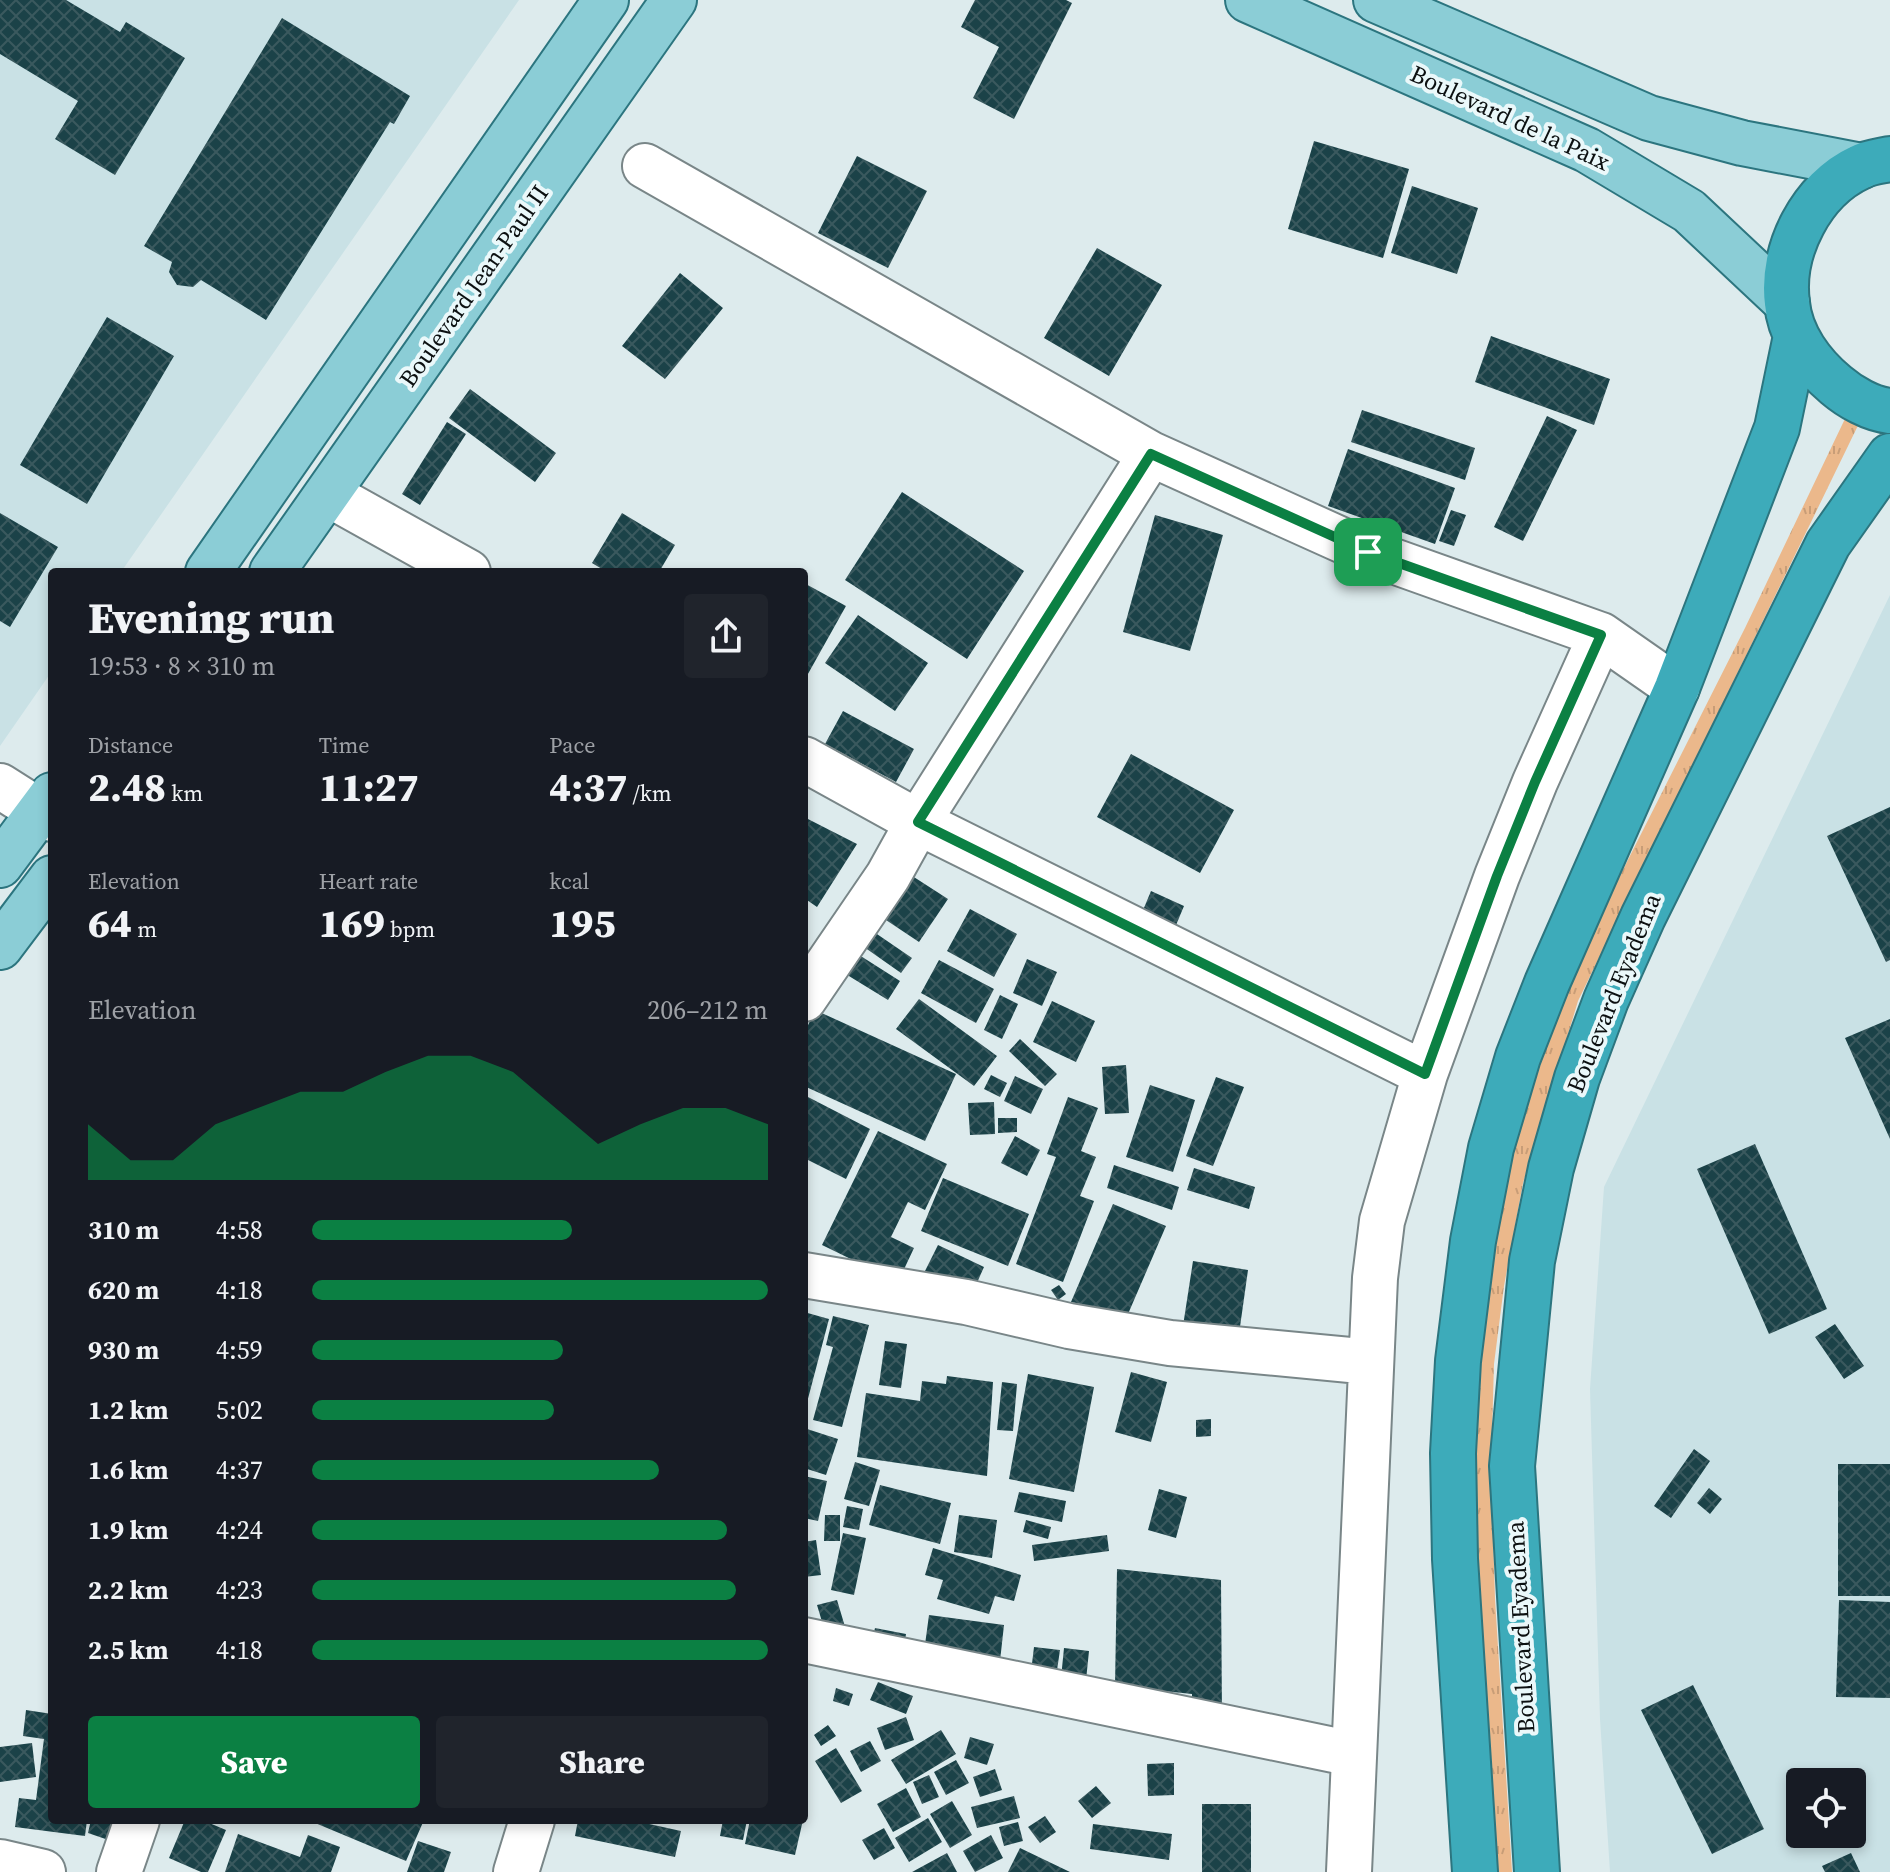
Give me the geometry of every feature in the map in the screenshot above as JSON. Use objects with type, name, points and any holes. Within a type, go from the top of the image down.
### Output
[{"type":"highway","points":[[1475,1872],[1455,1559],[1453,1453],[1458,1361],[1473,1241],[1491,1148],[1518,1057],[1547,983],[1677,688],[1777,428],[1791,319],[1795,241],[1815,202],[1835,182],[1876,162]]},
{"type":"highway","points":[[1791,319],[1817,369],[1847,395],[1890,411]]},
{"type":"highway","name":"Boulevard Eyadema","points":[[1537,1872],[1512,1466],[1532,1261],[1551,1168],[1577,1078],[1606,1000],[1643,917],[1828,544],[1890,456]]},
{"type":"main road","points":[[211,568],[606,0]]},
{"type":"main road","name":"Boulevard Jean-Paul II","points":[[275,568],[674,0]]},
{"type":"main road","name":"Boulevard de la Paix","points":[[1248,0],[1587,150],[1689,211],[1791,319]]},
{"type":"main road","points":[[1376,0],[1649,118],[1742,143],[1876,162]]},
{"type":"main road","points":[[0,865],[48,808]]},
{"type":"main road","points":[[0,947],[48,883]]},
{"type":"street","points":[[645,166],[1151,454],[1368,552],[1601,635],[1677,688]]},
{"type":"street","points":[[808,993],[888,876],[918,822],[1151,454]]},
{"type":"street","points":[[328,494],[461,568]]},
{"type":"street","points":[[1349,1872],[1375,1278],[1382,1221],[1425,1074],[1497,876],[1601,635]]},
{"type":"street","points":[[808,761],[918,822],[1425,1074]]},
{"type":"street","points":[[0,786],[48,808]]},
{"type":"street","points":[[808,1276],[966,1302],[1069,1326],[1170,1343],[1371,1362]]},
{"type":"street","points":[[808,1641],[1353,1754]]},
{"type":"street","points":[[119,1872],[136,1824]]},
{"type":"street","points":[[516,1872],[531,1824]]},
{"type":"street","points":[[0,1862],[43,1872]]},
{"type":"shaded area","points":[[0,0],[519,0],[124,568],[48,568],[48,677],[0,746]]},
{"type":"shaded area","points":[[1890,595],[1890,1872],[1610,1872],[1600,1719],[1590,1389],[1604,1187]]},
{"type":"green space","points":[[1853,402],[1867,407],[1578,1001],[1523,1183],[1504,1286],[1494,1364],[1491,1468],[1495,1599],[1512,1872],[1495,1872],[1471,1511],[1474,1393],[1498,1223],[1515,1143],[1554,1018],[1586,943],[1745,628]]},
{"type":"building","points":[[0,0],[66,0],[120,32],[126,22],[185,58],[115,175],[55,139],[78,101],[0,54]]},
{"type":"building","points":[[975,0],[1066,0],[1072,3],[1014,119],[973,98],[999,47],[961,27]]},
{"type":"building","points":[[282,18],[410,96],[394,124],[390,122],[266,320],[201,280],[193,287],[177,285],[169,272],[172,262],[144,246]]},
{"type":"building","points":[[1314,141],[1409,169],[1383,258],[1288,229]]},
{"type":"building","points":[[857,156],[927,191],[888,268],[818,233]]},
{"type":"building","points":[[1412,186],[1478,208],[1457,274],[1391,253]]},
{"type":"building","points":[[1097,248],[1162,285],[1109,376],[1044,338]]},
{"type":"building","points":[[680,273],[723,308],[665,379],[622,346]]},
{"type":"building","points":[[107,317],[174,356],[87,504],[20,465]]},
{"type":"building","points":[[1491,336],[1610,379],[1594,425],[1475,382]]},
{"type":"building","points":[[470,389],[556,453],[535,482],[449,418]]},
{"type":"building","points":[[1362,410],[1475,448],[1465,480],[1351,442]]},
{"type":"building","points":[[1547,416],[1577,430],[1523,541],[1494,527]]},
{"type":"building","points":[[447,422],[466,434],[420,505],[402,494]]},
{"type":"building","points":[[1348,449],[1455,488],[1435,544],[1328,506]]},
{"type":"building","points":[[902,492],[1024,571],[967,659],[845,580]]},
{"type":"building","points":[[1451,510],[1466,515],[1454,546],[1439,541]]},
{"type":"building","points":[[0,513],[58,547],[10,627],[0,621]]},
{"type":"building","points":[[622,513],[675,545],[661,568],[600,568],[592,563]]},
{"type":"building","points":[[1155,515],[1223,535],[1190,651],[1123,632]]},
{"type":"building","points":[[808,585],[846,606],[808,674]]},
{"type":"building","points":[[858,615],[928,663],[895,711],[825,663]]},
{"type":"building","points":[[843,711],[914,749],[896,782],[825,744]]},
{"type":"building","points":[[1131,754],[1234,810],[1200,873],[1097,817]]},
{"type":"building","points":[[1890,807],[1890,960],[1886,962],[1827,836]]},
{"type":"building","points":[[808,819],[857,844],[817,907],[808,901]]},
{"type":"building","points":[[903,870],[948,899],[919,942],[874,912]]},
{"type":"building","points":[[1151,891],[1184,906],[1174,930],[1141,915]]},
{"type":"building","points":[[970,909],[1017,934],[994,977],[947,951]]},
{"type":"building","points":[[874,932],[912,958],[901,973],[864,947]]},
{"type":"building","points":[[856,953],[900,981],[888,1000],[844,973]]},
{"type":"building","points":[[1027,959],[1057,972],[1042,1006],[1013,993]]},
{"type":"building","points":[[939,960],[994,989],[976,1023],[921,993]]},
{"type":"building","points":[[1000,995],[1018,1004],[1002,1039],[984,1030]]},
{"type":"building","points":[[919,999],[997,1056],[974,1086],[896,1029]]},
{"type":"building","points":[[1052,1001],[1095,1021],[1076,1062],[1033,1042]]},
{"type":"building","points":[[815,1010],[956,1074],[925,1141],[808,1088],[808,1025]]},
{"type":"building","points":[[1890,1019],[1890,1139],[1845,1038]]},
{"type":"building","points":[[1020,1039],[1057,1074],[1045,1086],[1009,1051]]},
{"type":"building","points":[[1126,1065],[1129,1113],[1105,1114],[1102,1067]]},
{"type":"building","points":[[991,1075],[1007,1083],[1000,1097],[984,1089]]},
{"type":"building","points":[[1015,1076],[1043,1089],[1031,1114],[1004,1101]]},
{"type":"building","points":[[1216,1077],[1244,1087],[1213,1166],[1186,1156]]},
{"type":"building","points":[[1150,1085],[1195,1100],[1173,1172],[1126,1157]]},
{"type":"building","points":[[808,1097],[870,1129],[846,1179],[808,1160]]},
{"type":"building","points":[[1068,1097],[1098,1108],[1081,1151],[1096,1157],[1080,1196],[1094,1201],[1063,1282],[1016,1264],[1056,1157],[1047,1154]]},
{"type":"building","points":[[994,1102],[995,1134],[970,1135],[968,1103]]},
{"type":"building","points":[[998,1118],[1017,1118],[1017,1132],[998,1133]]},
{"type":"building","points":[[878,1131],[947,1164],[925,1210],[908,1202],[891,1237],[914,1248],[898,1282],[822,1245]]},
{"type":"building","points":[[1015,1136],[1040,1150],[1027,1176],[1001,1163]]},
{"type":"building","points":[[1755,1144],[1827,1309],[1769,1334],[1697,1169]]},
{"type":"building","points":[[1114,1165],[1179,1187],[1172,1210],[1107,1188]]},
{"type":"building","points":[[1194,1168],[1255,1187],[1249,1209],[1187,1190]]},
{"type":"building","points":[[943,1178],[1029,1214],[1008,1266],[921,1231]]},
{"type":"building","points":[[1113,1204],[1166,1226],[1128,1314],[1071,1302]]},
{"type":"building","points":[[938,1245],[984,1267],[972,1294],[925,1271]]},
{"type":"building","points":[[1193,1261],[1248,1270],[1239,1334],[1183,1326]]},
{"type":"building","points":[[1059,1285],[1066,1294],[1058,1300],[1051,1290]]},
{"type":"building","points":[[808,1313],[829,1319],[808,1399]]},
{"type":"building","points":[[833,1316],[869,1325],[842,1427],[813,1420],[833,1347],[826,1345]]},
{"type":"building","points":[[1835,1324],[1864,1366],[1844,1379],[1815,1337]]},
{"type":"building","points":[[885,1341],[907,1344],[901,1388],[879,1385]]},
{"type":"building","points":[[1131,1372],[1167,1382],[1151,1442],[1115,1432]]},
{"type":"building","points":[[1028,1374],[1094,1387],[1074,1492],[1009,1479]]},
{"type":"building","points":[[947,1376],[993,1382],[987,1476],[857,1457],[866,1393],[920,1401],[922,1381],[946,1384]]},
{"type":"building","points":[[1002,1382],[1017,1384],[1013,1431],[997,1430]]},
{"type":"building","points":[[1211,1419],[1211,1436],[1196,1437],[1196,1420]]},
{"type":"building","points":[[808,1429],[838,1439],[826,1475],[808,1469]]},
{"type":"building","points":[[1694,1449],[1710,1461],[1671,1518],[1654,1506]]},
{"type":"building","points":[[855,1462],[880,1470],[869,1506],[844,1499]]},
{"type":"building","points":[[1838,1464],[1890,1464],[1890,1596],[1838,1596]]},
{"type":"building","points":[[808,1477],[827,1481],[818,1521],[808,1519]]},
{"type":"building","points":[[880,1485],[951,1503],[940,1544],[869,1525]]},
{"type":"building","points":[[1709,1488],[1722,1499],[1710,1514],[1697,1503]]},
{"type":"building","points":[[1159,1489],[1187,1497],[1176,1538],[1148,1530]]},
{"type":"building","points":[[1019,1492],[1066,1501],[1062,1522],[1014,1512]]},
{"type":"building","points":[[847,1506],[863,1509],[859,1530],[843,1527]]},
{"type":"building","points":[[825,1515],[840,1515],[840,1541],[824,1541]]},
{"type":"building","points":[[959,1515],[997,1520],[992,1558],[954,1552]]},
{"type":"building","points":[[1026,1520],[1051,1527],[1048,1539],[1023,1532]]},
{"type":"building","points":[[843,1533],[866,1538],[854,1595],[831,1590]]},
{"type":"building","points":[[1107,1535],[1109,1551],[1034,1561],[1032,1545]]},
{"type":"building","points":[[816,1540],[821,1575],[808,1577],[808,1541]]},
{"type":"building","points":[[933,1548],[1021,1575],[1014,1601],[995,1596],[989,1614],[937,1599],[943,1580],[925,1575]]},
{"type":"building","points":[[1117,1569],[1221,1580],[1222,1718],[1192,1718],[1192,1694],[1115,1686]]},
{"type":"building","points":[[837,1600],[846,1630],[826,1635],[817,1605]]},
{"type":"building","points":[[1839,1600],[1890,1602],[1890,1698],[1836,1697]]},
{"type":"building","points":[[929,1615],[1004,1625],[1000,1661],[924,1652]]},
{"type":"building","points":[[875,1628],[906,1634],[903,1652],[871,1645]]},
{"type":"building","points":[[1034,1647],[1060,1650],[1055,1684],[1030,1680]]},
{"type":"building","points":[[1064,1648],[1089,1651],[1085,1690],[1060,1688]]},
{"type":"building","points":[[878,1682],[913,1696],[906,1714],[870,1700]]},
{"type":"building","points":[[1693,1685],[1764,1829],[1712,1854],[1641,1710]]},
{"type":"building","points":[[836,1688],[853,1694],[849,1706],[833,1701]]},
{"type":"building","points":[[26,1710],[48,1713],[48,1824],[86,1824],[85,1836],[15,1827],[19,1798],[36,1800],[44,1739],[23,1736]]},
{"type":"building","points":[[906,1717],[914,1740],[885,1750],[877,1728]]},
{"type":"building","points":[[828,1725],[836,1736],[821,1746],[814,1735]]},
{"type":"building","points":[[941,1730],[956,1754],[906,1784],[891,1760]]},
{"type":"building","points":[[970,1737],[994,1744],[987,1765],[964,1758]]},
{"type":"building","points":[[870,1741],[881,1761],[861,1772],[850,1751]]},
{"type":"building","points":[[32,1743],[36,1777],[0,1782],[0,1747]]},
{"type":"building","points":[[836,1748],[862,1791],[841,1803],[815,1761]]},
{"type":"building","points":[[956,1760],[969,1783],[946,1795],[934,1772]]},
{"type":"building","points":[[1174,1763],[1174,1795],[1148,1796],[1147,1764]]},
{"type":"building","points":[[995,1769],[1002,1790],[980,1797],[973,1777]]},
{"type":"building","points":[[929,1775],[939,1797],[922,1804],[913,1782]]},
{"type":"building","points":[[1096,1786],[1111,1803],[1092,1818],[1078,1801]]},
{"type":"building","points":[[906,1788],[921,1817],[893,1832],[877,1804]]},
{"type":"building","points":[[1014,1796],[1020,1818],[977,1828],[971,1807]]},
{"type":"building","points":[[952,1801],[972,1835],[950,1848],[930,1814]]},
{"type":"building","points":[[1202,1804],[1251,1804],[1251,1872],[1202,1872]]},
{"type":"building","points":[[1045,1816],[1056,1832],[1040,1843],[1028,1827]]},
{"type":"building","points":[[928,1818],[942,1842],[909,1862],[895,1838]]},
{"type":"building","points":[[1018,1822],[1023,1841],[1004,1846],[999,1827]]},
{"type":"building","points":[[90,1824],[132,1824],[126,1846],[88,1833]]},
{"type":"building","points":[[183,1824],[212,1824],[226,1830],[208,1872],[169,1858]]},
{"type":"building","points":[[318,1824],[422,1824],[406,1861]]},
{"type":"building","points":[[577,1824],[649,1824],[681,1831],[675,1857],[575,1836]]},
{"type":"building","points":[[722,1824],[746,1824],[743,1840],[720,1836]]},
{"type":"building","points":[[749,1824],[802,1824],[795,1855],[745,1844]]},
{"type":"building","points":[[1093,1824],[1172,1834],[1169,1860],[1090,1849]]},
{"type":"building","points":[[884,1828],[895,1848],[874,1860],[862,1840]]},
{"type":"building","points":[[238,1834],[300,1857],[308,1835],[340,1847],[331,1872],[225,1872]]},
{"type":"building","points":[[991,1835],[1003,1858],[975,1872],[963,1851]]},
{"type":"building","points":[[418,1841],[451,1852],[444,1872],[407,1872]]},
{"type":"building","points":[[1020,1848],[1070,1872],[1008,1872]]},
{"type":"building","points":[[947,1853],[957,1872],[912,1872]]},
{"type":"building","points":[[1851,1853],[1860,1872],[1825,1872],[1822,1866]]},
{"type":"route","points":[[1151,454],[1368,552],[1601,635],[1497,876],[1425,1074],[918,822],[1151,454]]}]
